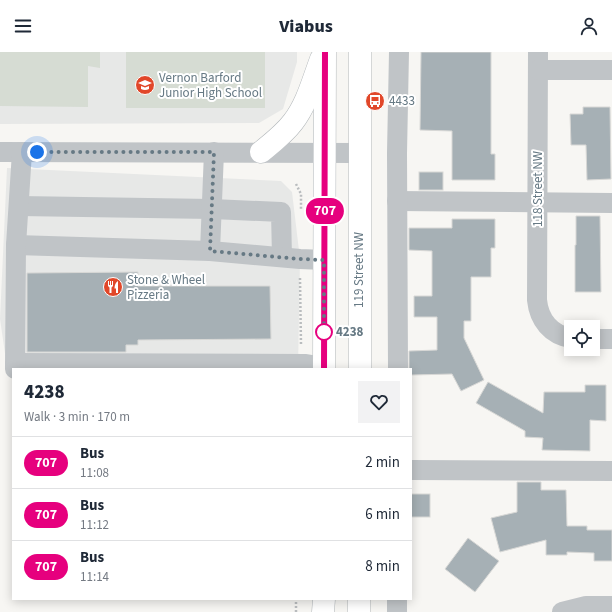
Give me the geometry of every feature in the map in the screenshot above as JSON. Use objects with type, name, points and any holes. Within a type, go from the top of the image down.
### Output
[{"type":"main road","points":[[261,152],[279,137],[294,121],[304,103],[324,52]]},
{"type":"main road","points":[[324,52],[324,368]]},
{"type":"main road","name":"119 Street NW","points":[[360,52],[360,368]]},
{"type":"main road","points":[[324,600],[324,612]]},
{"type":"main road","points":[[358,612],[359,600]]},
{"type":"street","points":[[398,368],[397,153],[399,52]]},
{"type":"street","points":[[538,61],[612,70]]},
{"type":"street","name":"118 Street NW","points":[[538,61],[537,300],[538,308],[546,324],[554,332],[564,337]]},
{"type":"street","points":[[0,152],[360,153]]},
{"type":"street","points":[[22,152],[16,245],[15,366],[306,364],[324,368]]},
{"type":"street","points":[[210,251],[214,152]]},
{"type":"street","points":[[397,201],[612,203]]},
{"type":"street","points":[[19,206],[212,209],[281,212],[282,257]]},
{"type":"street","points":[[16,245],[210,251],[324,260]]},
{"type":"street","points":[[600,339],[612,339]]},
{"type":"street","points":[[412,470],[612,471]]},
{"type":"street","points":[[397,600],[397,612]]},
{"type":"street","points":[[562,612],[586,606],[612,606]]},
{"type":"path","points":[[296,600],[296,612]]},
{"type":"shaded area","name":"Vernon Barford Junior High School","points":[[0,52],[297,52],[297,62],[283,109],[259,123],[0,124]]},
{"type":"shaded area","points":[[0,52],[100,52],[100,68],[88,66],[88,107],[0,106]]},
{"type":"shaded area","points":[[126,52],[265,52],[265,108],[126,108]]},
{"type":"shaded area","points":[[7,168],[281,181],[292,192],[300,259],[298,368],[7,367],[0,319]]},
{"type":"building","points":[[421,52],[491,52],[491,154],[495,154],[495,180],[452,180],[452,131],[420,130]]},
{"type":"building","points":[[583,107],[610,107],[611,179],[587,180],[586,145],[571,145],[570,114],[583,114]]},
{"type":"building","points":[[419,172],[443,172],[443,190],[419,190]]},
{"type":"building","points":[[576,216],[600,216],[601,292],[575,292]]},
{"type":"building","points":[[452,219],[495,219],[495,248],[491,248],[491,277],[471,277],[471,321],[464,321],[464,338],[484,380],[461,391],[452,374],[412,375],[412,368],[409,368],[409,351],[437,350],[437,317],[414,317],[414,296],[432,296],[432,251],[409,250],[409,228],[452,228]]},
{"type":"building","points":[[138,272],[138,286],[270,286],[271,339],[138,340],[138,345],[126,345],[126,352],[27,352],[27,273]]},
{"type":"building","points":[[488,382],[543,413],[544,392],[585,392],[585,385],[606,385],[606,421],[590,420],[590,451],[542,450],[543,438],[525,437],[525,431],[476,403]]},
{"type":"building","points":[[517,482],[541,482],[541,490],[566,490],[567,526],[587,526],[587,530],[612,530],[612,561],[594,561],[594,553],[567,552],[567,555],[546,555],[546,540],[500,552],[491,518],[517,512]]},
{"type":"building","points":[[412,494],[430,494],[430,517],[412,517]]},
{"type":"building","points":[[468,538],[499,561],[475,592],[445,569]]},
{"type":"bus line","name":"707","points":[[324,368],[325,52]]},
{"type":"place","name":"Vernon Barford Junior High School","points":[[145,85]]},
{"type":"place","name":"4433","points":[[375,101]]},
{"type":"place","name":"Stone & Wheel Pizzeria","points":[[113,287]]},
{"type":"place","name":"4238","points":[[324,332]]},
{"type":"route","points":[[37,152],[214,152],[210,251],[324,260],[324,337],[324,332]]}]
